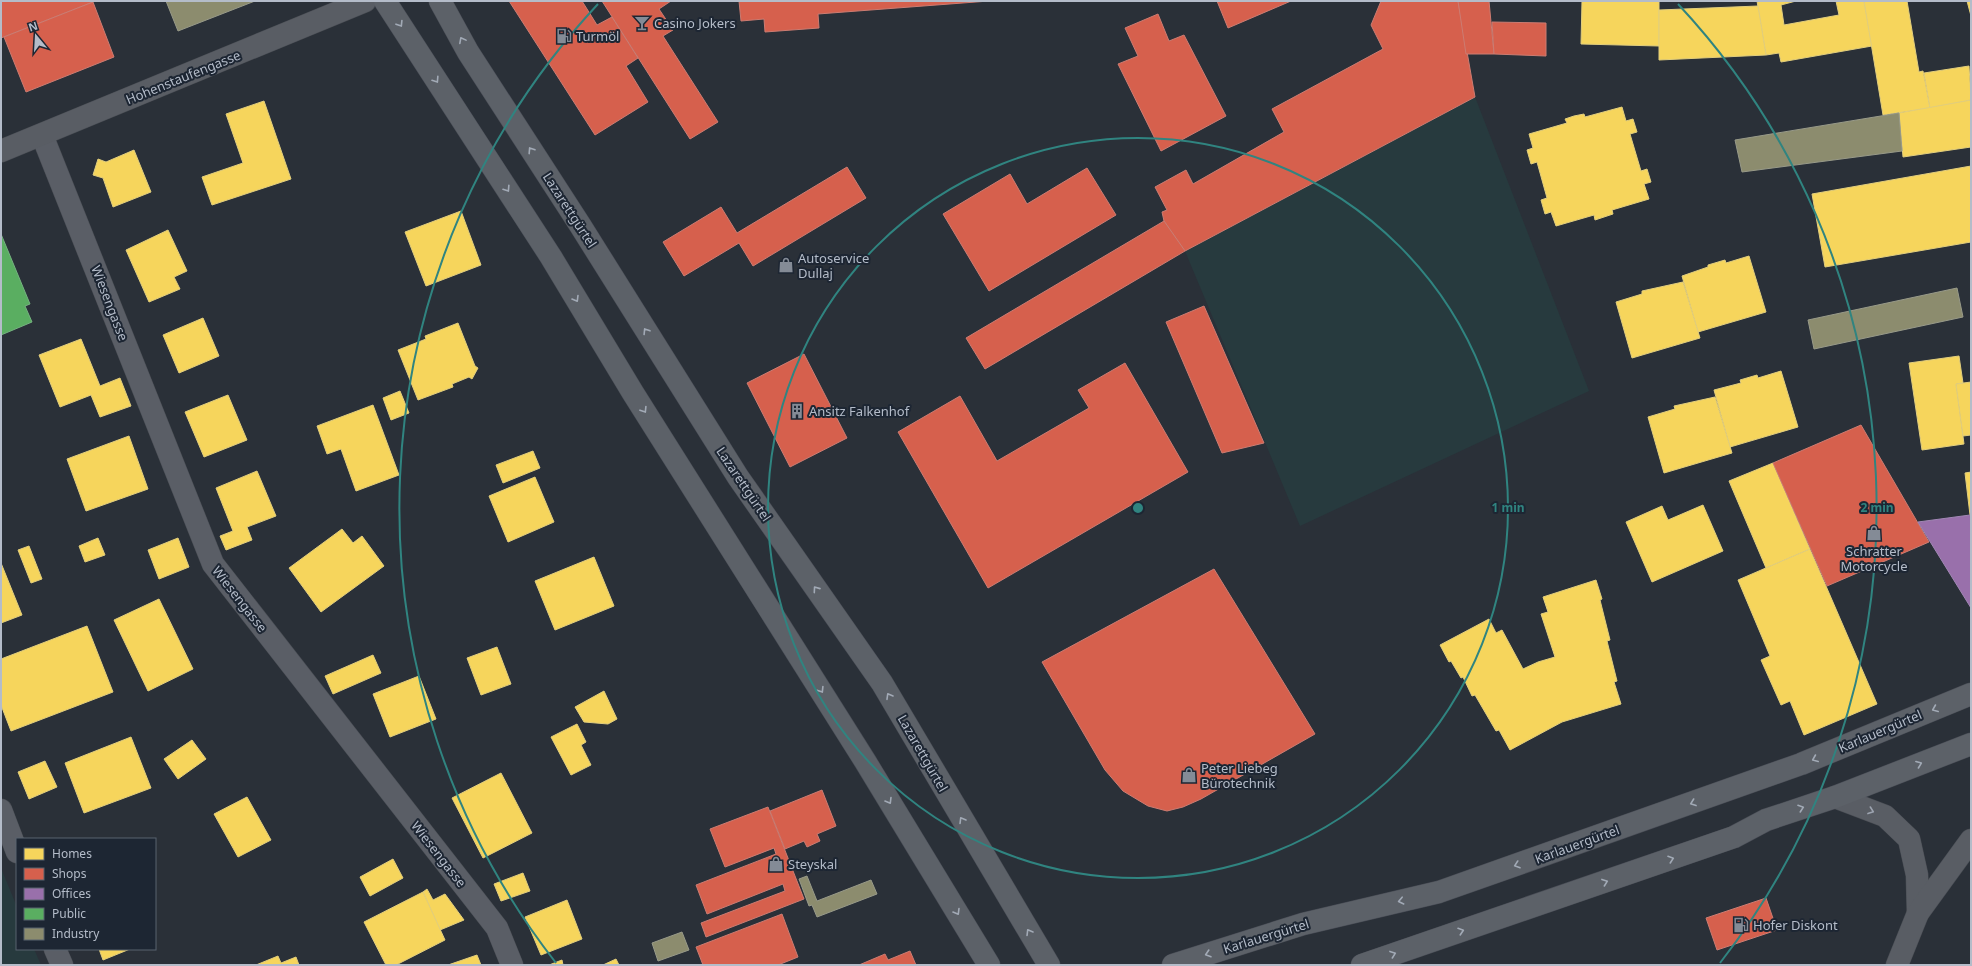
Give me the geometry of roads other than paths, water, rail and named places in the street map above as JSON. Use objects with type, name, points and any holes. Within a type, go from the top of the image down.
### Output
[{"type":"main road","points":[[385,1],[551,257],[637,400],[865,761],[989,965]]},
{"type":"main road","name":"Lazarettgürtel","points":[[440,1],[468,52],[580,225],[738,477],[882,683],[1049,965]]},
{"type":"main road","name":"Karlauergürtel","points":[[1173,965],[1303,924],[1439,892],[1801,764],[1971,694]]},
{"type":"main road","points":[[1362,965],[1734,837],[1766,820],[1835,797],[1971,744]]},
{"type":"street","name":"Hohenstaufengasse","points":[[1,150],[42,135],[365,1]]},
{"type":"street","name":"Wiesengasse","points":[[42,135],[213,564],[497,928],[512,965]]},
{"type":"street","points":[[1835,797],[1885,816],[1909,839],[1918,875],[1918,913]]},
{"type":"street","points":[[1,810],[16,849]]},
{"type":"street","points":[[1897,965],[1918,913],[1971,840]]},
{"type":"street","points":[[56,950],[62,965]]},
{"type":"place","name":"Casino Jokers","points":[[642,23]]},
{"type":"place","name":"Turmöl","points":[[564,36]]},
{"type":"place","name":"Autoservice Dullaj","points":[[786,265]]},
{"type":"place","name":"Ansitz Falkenhof","points":[[797,411]]},
{"type":"place","name":"Schratter Motorcycle","points":[[1874,533]]},
{"type":"place","name":"Peter Liebeg Bürotechnik","points":[[1189,775]]},
{"type":"place","name":"Steyskal","points":[[776,864]]},
{"type":"place","name":"Hofer Diskont","points":[[1741,925]]}]
